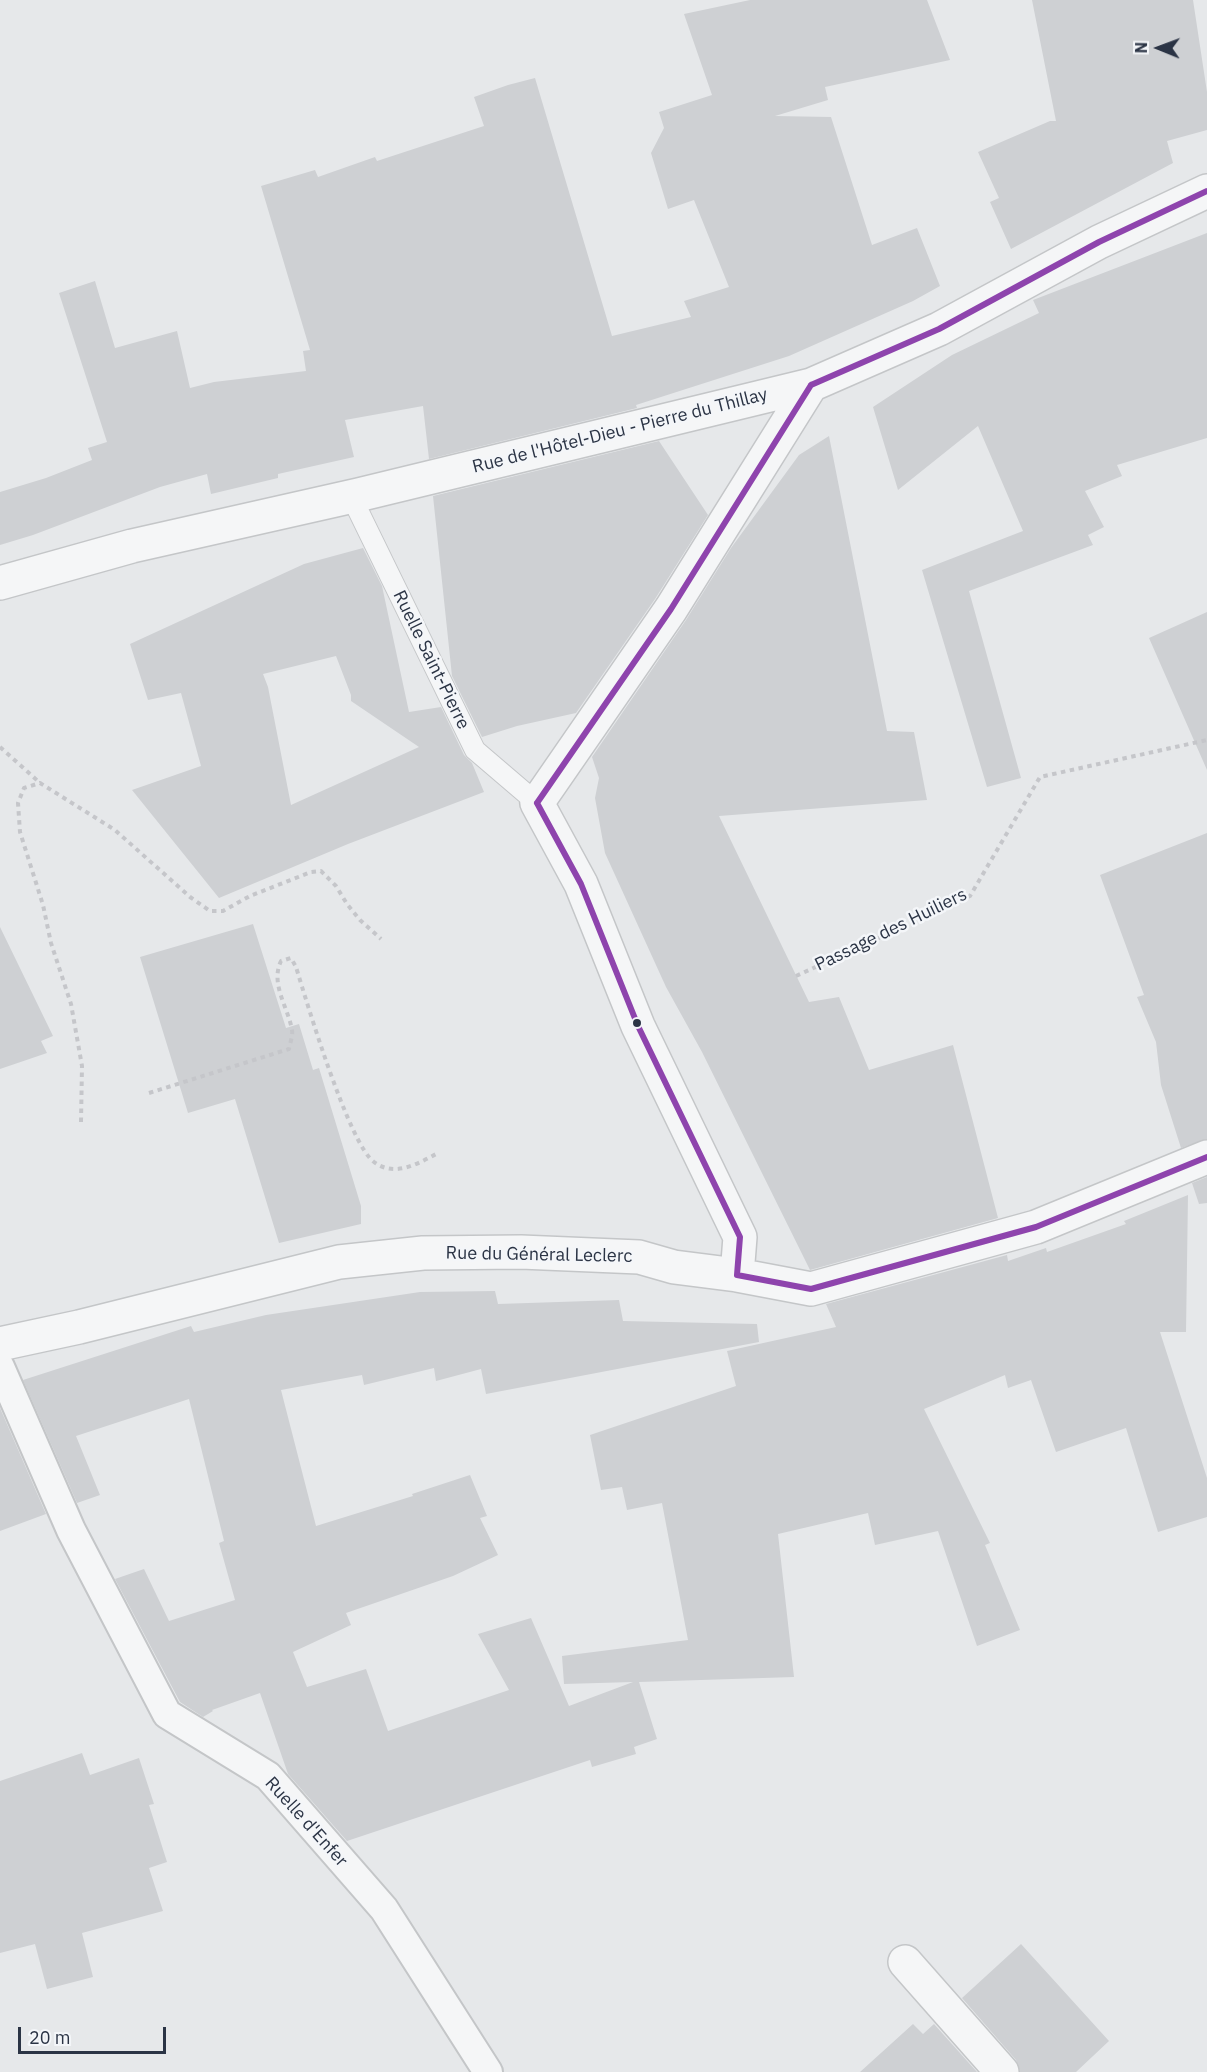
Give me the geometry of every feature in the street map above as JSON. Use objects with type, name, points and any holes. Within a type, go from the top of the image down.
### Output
[{"type":"street","name":"Rue de l'Hôtel-Dieu - Pierre du Thillay","points":[[0,583],[132,546],[351,496],[811,385],[939,329],[1100,242],[1207,191]]},
{"type":"street","points":[[737,1275],[740,1237],[638,1026],[581,884],[537,803],[671,609],[811,385]]},
{"type":"street","name":"Rue du Général Leclerc","points":[[0,1344],[79,1327],[339,1262],[423,1253],[521,1252],[639,1257],[674,1266],[811,1288],[1036,1227],[1207,1157]]},
{"type":"street","name":"Ruelle d'Enfer","points":[[0,1367],[70,1530],[167,1714],[268,1776],[384,1909],[488,2072]]},
{"type":"street","points":[[905,1962],[1002,2072]]},
{"type":"lane","name":"Ruelle Saint-Pierre","points":[[351,496],[475,750],[537,803]]},
{"type":"path","name":"Passage des Huiliers","points":[[796,976],[970,896],[1040,777],[1207,740]]},
{"type":"path","points":[[0,747],[40,783],[115,830],[190,897],[210,911],[223,911],[250,896],[311,872],[321,871],[336,886],[346,904],[360,920],[381,939]]},
{"type":"path","points":[[40,783],[24,788],[18,803],[20,831],[43,905],[51,943],[71,1004],[82,1066],[81,1122]]},
{"type":"path","points":[[149,1093],[289,1049],[292,1032],[277,970],[281,961],[291,958],[346,1114],[361,1145],[374,1163],[392,1169],[412,1167],[438,1153]]},
{"type":"building","points":[[750,0],[927,0],[950,60],[825,87],[828,100],[775,116],[831,117],[872,245],[917,228],[940,286],[913,301],[789,356],[636,405],[637,408],[429,459],[423,406],[345,420],[354,457],[278,474],[278,478],[211,494],[207,474],[160,487],[33,535],[0,545],[0,492],[46,478],[92,460],[88,448],[107,442],[59,293],[95,281],[115,348],[177,331],[190,388],[214,382],[306,371],[303,351],[310,350],[261,186],[315,170],[318,177],[375,157],[377,161],[484,126],[474,97],[508,85],[535,78],[612,336],[691,317],[684,301],[729,287],[694,200],[668,209],[651,153],[664,128],[659,112],[712,95],[684,14]]},
{"type":"building","points":[[1032,0],[1193,0],[1207,92],[1207,130],[1167,141],[1173,163],[1011,249],[990,202],[999,198],[978,152],[1050,121],[1056,121]]},
{"type":"building","points":[[1207,233],[1207,438],[1117,465],[1122,476],[1085,491],[1104,527],[1088,535],[1093,545],[969,591],[1021,778],[987,787],[922,570],[1023,531],[978,426],[898,490],[873,407],[952,355],[1039,313],[1033,300]]},
{"type":"building","points":[[829,436],[887,731],[914,732],[927,800],[719,816],[809,1002],[839,997],[869,1070],[953,1045],[998,1218],[810,1270],[702,1052],[666,987],[605,853],[595,798],[599,778],[592,757],[686,620],[731,548],[799,455]]},
{"type":"building","points":[[659,441],[708,515],[655,599],[576,713],[517,726],[482,737],[452,676],[433,496]]},
{"type":"building","points":[[363,548],[382,586],[409,712],[441,707],[464,755],[472,763],[484,792],[348,844],[219,898],[132,790],[201,766],[181,693],[148,700],[130,644],[304,564]],"holes":[[[336,656],[351,695],[351,701],[419,747],[291,805],[268,687],[263,674]]]},
{"type":"building","points":[[1207,612],[1207,770],[1149,638]]},
{"type":"building","points":[[1207,833],[1207,1139],[1181,1148],[1161,1085],[1156,1042],[1137,997],[1144,995],[1100,875]]},
{"type":"building","points":[[253,924],[286,1028],[299,1024],[313,1070],[319,1068],[361,1206],[361,1224],[279,1243],[235,1099],[188,1113],[140,957]]},
{"type":"building","points":[[0,927],[53,1036],[41,1041],[47,1053],[0,1069]]},
{"type":"building","points":[[1207,1177],[1207,1203],[1199,1204],[1192,1183]]},
{"type":"building","points":[[1188,1195],[1186,1332],[1160,1332],[1207,1478],[1207,1517],[1158,1532],[1126,1428],[1056,1452],[1031,1380],[1008,1388],[1005,1375],[924,1409],[990,1543],[985,1545],[1020,1630],[977,1646],[938,1531],[875,1545],[868,1513],[778,1534],[794,1677],[639,1682],[657,1739],[634,1747],[636,1754],[592,1767],[590,1760],[347,1841],[288,1774],[260,1693],[212,1710],[203,1717],[180,1702],[115,1579],[144,1569],[169,1621],[235,1600],[219,1543],[224,1541],[189,1399],[76,1436],[100,1495],[77,1503],[23,1380],[191,1326],[194,1332],[266,1315],[420,1292],[495,1291],[498,1304],[619,1300],[623,1321],[757,1324],[759,1342],[486,1394],[481,1369],[436,1381],[434,1368],[364,1385],[362,1375],[281,1390],[316,1526],[413,1496],[412,1494],[470,1475],[487,1516],[480,1518],[498,1555],[453,1576],[346,1613],[351,1625],[293,1652],[307,1687],[366,1669],[388,1731],[509,1690],[478,1634],[531,1618],[569,1706],[633,1682],[564,1684],[562,1656],[688,1640],[662,1503],[627,1510],[622,1487],[601,1490],[590,1435],[736,1386],[727,1351],[836,1327],[826,1304],[1007,1255],[1008,1261],[1046,1248],[1047,1252],[1126,1224],[1124,1221]]},
{"type":"building","points":[[0,1408],[46,1514],[0,1531]]},
{"type":"building","points":[[82,1753],[90,1775],[139,1758],[154,1804],[149,1805],[167,1862],[149,1868],[163,1911],[82,1933],[93,1977],[47,1989],[35,1944],[0,1953],[0,1781]]},
{"type":"building","points":[[1021,1944],[1109,2041],[1076,2072],[1020,2072],[1016,2060],[962,1998]]},
{"type":"building","points":[[913,2024],[923,2034],[934,2024],[977,2072],[860,2072]]},
{"type":"transit line","points":[[811,385],[939,329],[1099,242],[1207,191]]},
{"type":"transit line","points":[[537,803],[671,609],[811,385]]},
{"type":"transit line","points":[[537,803],[581,884],[638,1026],[740,1237],[737,1275]]},
{"type":"transit line","points":[[737,1275],[811,1289],[1036,1227],[1207,1157]]}]
